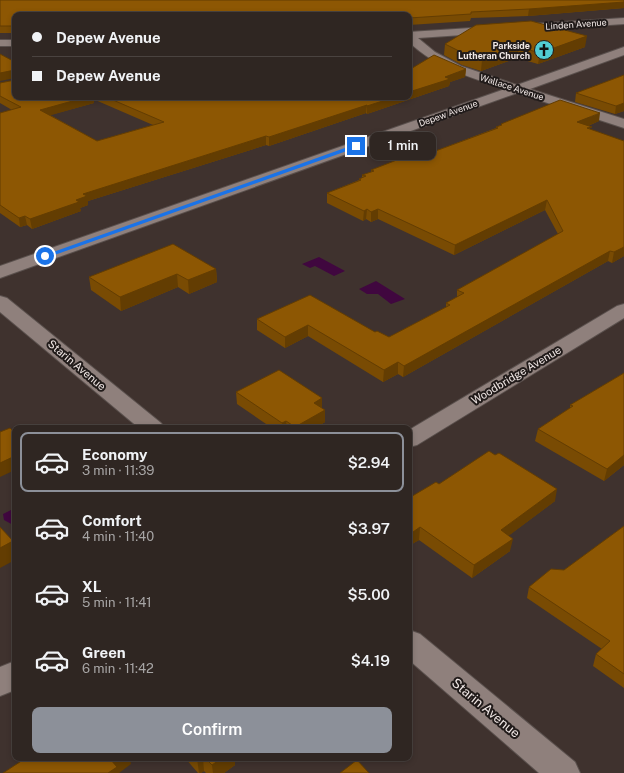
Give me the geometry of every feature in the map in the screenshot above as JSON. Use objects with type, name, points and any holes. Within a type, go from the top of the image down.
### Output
[{"type":"street","name":"Linden Avenue","points":[[412,35],[624,21]]},
{"type":"street","name":"Wallace Avenue","points":[[412,38],[425,51],[441,62],[457,69],[624,124]]},
{"type":"street","points":[[0,43],[12,43]]},
{"type":"street","name":"Depew Avenue","points":[[0,272],[624,51]]},
{"type":"street","name":"Starin Avenue","points":[[0,302],[149,425]]},
{"type":"street","name":"Woodbridge Avenue","points":[[412,438],[624,310]]},
{"type":"street","name":"Starin Avenue","points":[[412,645],[563,773]]},
{"type":"street","points":[[0,683],[12,676]]},
{"type":"shaded area","points":[[319,257],[345,271],[334,276],[315,266],[310,268],[302,264]]},
{"type":"shaded area","points":[[376,281],[405,299],[391,304],[378,294],[367,294],[359,289]]},
{"type":"shaded area","points":[[12,510],[12,524],[4,520],[3,514]]},
{"type":"building","points":[[0,0],[624,0],[624,2],[471,12],[471,14],[412,18],[412,12],[12,12],[12,26],[0,26]]},
{"type":"building","points":[[531,21],[587,36],[540,53],[519,47],[482,60],[445,44],[476,25]]},
{"type":"building","points":[[0,54],[12,60],[12,71],[0,73]]},
{"type":"building","points":[[434,55],[466,69],[445,77],[450,79],[412,91],[412,68]]},
{"type":"building","points":[[624,75],[624,103],[616,106],[576,93]]},
{"type":"building","points":[[12,81],[12,100],[76,100],[40,110],[97,141],[164,122],[113,100],[386,100],[83,194],[87,196],[76,200],[79,202],[30,219],[25,216],[19,218],[0,205],[0,113],[21,107],[0,96],[0,83]]},
{"type":"building","points":[[560,100],[600,113],[577,122],[592,127],[587,128],[624,141],[624,247],[614,252],[610,251],[404,366],[398,362],[384,370],[308,325],[285,337],[257,319],[310,295],[375,332],[377,331],[389,337],[450,305],[446,303],[464,293],[457,290],[563,231],[547,200],[455,245],[378,209],[371,212],[367,209],[364,211],[327,193],[361,180],[359,179],[366,176],[362,175],[374,171],[371,170],[420,151],[430,153],[498,128],[496,127],[502,125],[501,124]]},
{"type":"building","points":[[173,244],[216,269],[188,280],[177,274],[120,297],[89,277]]},
{"type":"building","points":[[279,370],[322,398],[314,403],[325,410],[299,425],[292,425],[286,421],[282,423],[236,392]]},
{"type":"building","points":[[624,373],[624,455],[607,469],[538,429],[573,406],[570,405]]},
{"type":"building","points":[[10,428],[12,430],[12,457],[0,463],[0,432]]},
{"type":"building","points":[[489,451],[495,455],[499,453],[557,489],[501,530],[513,539],[474,565],[420,527],[412,531],[412,496],[436,482],[439,484]]},
{"type":"building","points":[[624,526],[624,674],[596,654],[610,641],[529,587],[551,569],[564,570]]},
{"type":"building","points":[[0,527],[12,542],[0,548]]},
{"type":"building","points":[[21,761],[112,761],[117,767],[108,773],[3,773]]},
{"type":"building","points":[[208,761],[218,761],[212,765]]},
{"type":"building","points":[[356,761],[358,761],[369,773],[340,773]]},
{"type":"place","name":"Parkside Lutheran Church","points":[[544,50]]},
{"type":"route","points":[[45,256],[356,146]]}]
